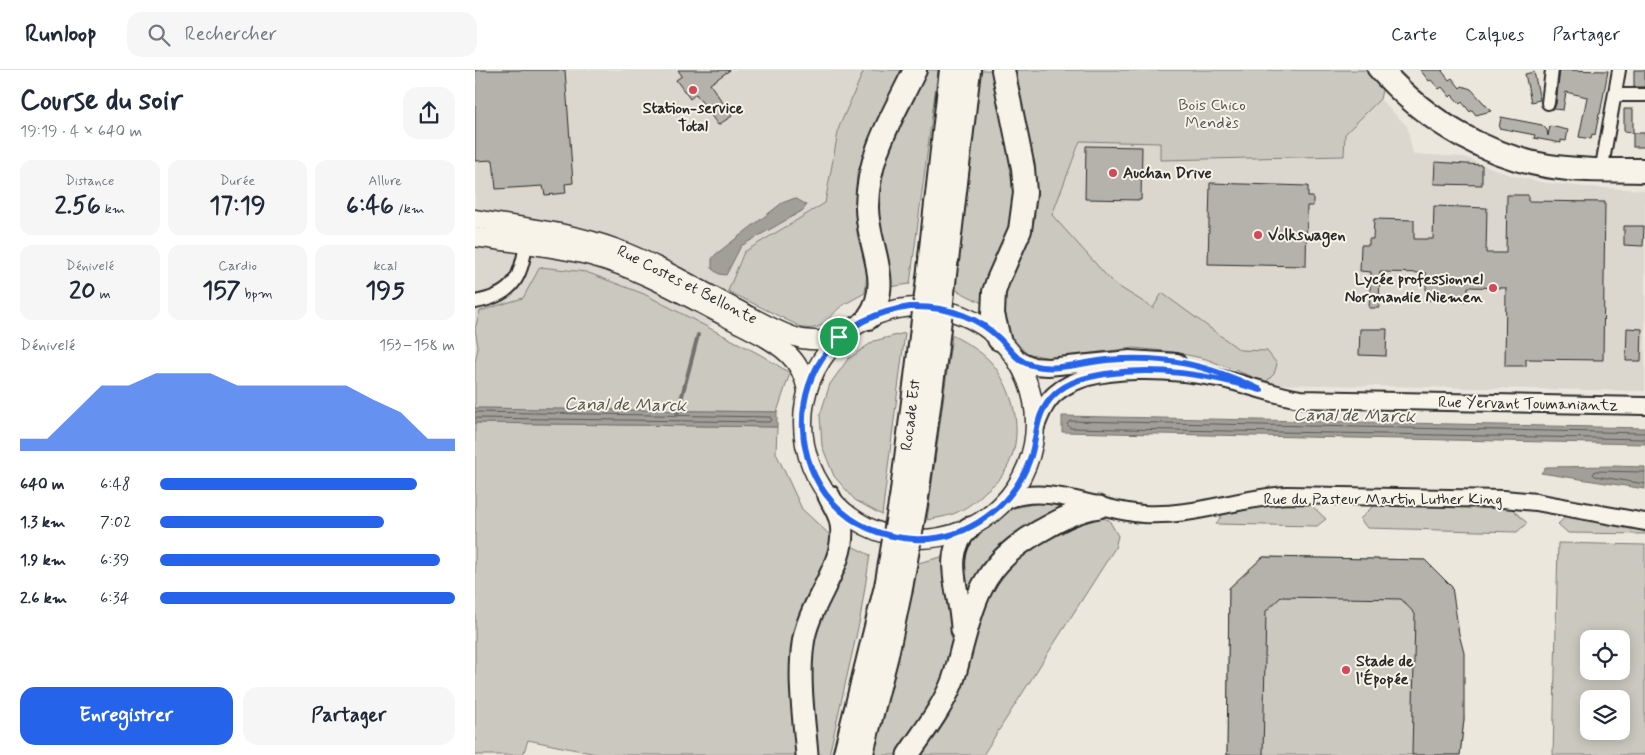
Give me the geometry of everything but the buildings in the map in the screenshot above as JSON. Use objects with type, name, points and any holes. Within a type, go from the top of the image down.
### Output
[{"type":"highway","points":[[868,318],[877,302],[880,279],[868,224],[867,209],[870,176],[879,142],[915,70]]},
{"type":"highway","name":"Rocade Est","points":[[862,755],[883,672],[893,587],[909,498],[938,259],[951,70]]},
{"type":"highway","name":"Rocade Est","points":[[938,259],[969,70]]},
{"type":"highway","points":[[999,338],[993,314],[994,292],[1019,230],[1025,193],[1023,168],[1003,70]]},
{"type":"highway","points":[[807,755],[801,685],[803,642],[810,616],[837,559],[842,539],[839,515],[829,496]]},
{"type":"highway","points":[[908,755],[945,698],[954,679],[973,609],[981,588],[993,567],[1003,556],[1024,540],[1070,514],[1099,507]]},
{"type":"highway","points":[[961,650],[962,616],[954,576],[954,557],[959,538],[969,528]]},
{"type":"highway","name":"Rocade Est","points":[[844,755],[893,587]]},
{"type":"main road","name":"Rue Costes et Bellonte","points":[[475,219],[584,238],[644,260],[787,334],[816,340],[839,337]]},
{"type":"main road","name":"Rue Costes et Bellonte","points":[[475,237],[591,256],[621,265],[651,278],[780,347],[792,358],[802,372],[807,390]]},
{"type":"main road","points":[[910,307],[942,309],[973,320],[999,338],[1016,358],[1025,374],[1035,410],[1033,445],[1026,469],[1005,502],[969,528],[938,538],[916,539],[894,536],[863,525],[844,512],[829,496],[812,470],[805,449],[802,418],[807,390],[813,373],[839,337],[868,318],[889,310],[910,307]]},
{"type":"street","points":[[1548,103],[1552,70]]},
{"type":"street","points":[[1601,170],[1619,70]]},
{"type":"street","points":[[1381,71],[1399,97],[1418,113],[1476,150],[1503,160],[1540,170],[1567,174],[1645,165]]},
{"type":"street","points":[[1615,95],[1645,95]]},
{"type":"street","points":[[1601,170],[1645,176]]},
{"type":"street","points":[[475,302],[497,296],[511,285],[520,271],[528,227]]},
{"type":"street","name":"Rue Yervant Toumaniantz","points":[[1016,358],[1033,366],[1048,367],[1130,359],[1178,362],[1218,371],[1261,390]]},
{"type":"street","name":"Rue Yervant Toumaniantz","points":[[1035,429],[1045,405],[1055,394],[1072,382],[1130,372],[1180,372],[1223,380],[1286,397],[1325,400],[1645,406]]},
{"type":"street","name":"Rue du Pasteur Martin Luther King","points":[[1005,502],[1024,494],[1036,493],[1099,507],[1144,514],[1206,510],[1261,498],[1287,495],[1503,500],[1548,504],[1645,522]]},
{"type":"shaded area","points":[[475,70],[864,70],[839,127],[825,203],[744,252],[731,285],[709,329],[644,294],[586,272],[540,267],[523,298],[481,311],[475,329]]},
{"type":"shaded area","points":[[1380,99],[1407,126],[1413,154],[1464,157],[1510,175],[1545,183],[1645,190],[1645,391],[1268,384],[1113,283],[1052,215],[1081,141],[1160,143],[1161,160],[1344,156],[1345,134]]},
{"type":"green space","points":[[864,70],[905,70],[866,147],[857,175],[855,203],[857,233],[867,273],[865,293],[843,305],[822,325],[803,328],[728,291],[744,252],[825,203],[839,127]]},
{"type":"green space","points":[[922,70],[938,70],[910,284],[889,287],[889,260],[881,231],[878,206],[879,174],[884,148]]},
{"type":"green space","points":[[981,70],[998,70],[1020,198],[986,305],[954,289]]},
{"type":"green space","name":"Bois Chico Mendès","points":[[1015,70],[1375,70],[1384,82],[1380,99],[1345,134],[1344,156],[1160,160],[1160,143],[1080,141],[1052,215],[1113,283],[1153,308],[1162,293],[1240,350],[1267,351],[1277,364],[1274,374],[1266,382],[1206,359],[1173,352],[1134,348],[1049,358],[1026,353],[1003,327],[999,301],[1026,232],[1037,189]]},
{"type":"green space","points":[[540,267],[586,272],[644,294],[761,355],[790,373],[777,412],[475,408],[475,363],[478,347],[475,329],[480,311],[523,298]]},
{"type":"green space","points":[[905,333],[882,515],[855,500],[834,476],[822,446],[820,415],[830,384],[848,359],[874,341]]},
{"type":"green space","points":[[952,335],[983,354],[997,370],[1010,395],[1014,409],[1016,437],[1009,464],[996,482],[962,510],[950,515],[927,520]]},
{"type":"green space","points":[[475,423],[777,427],[776,453],[802,509],[831,536],[870,555],[860,619],[829,755],[601,755],[528,740],[523,755],[475,755]]},
{"type":"green space","points":[[1040,503],[1067,507],[969,605],[959,555],[968,539],[1013,508]]},
{"type":"green space","points":[[1271,504],[1310,504],[1326,519],[1317,526],[1216,524],[1222,515]]},
{"type":"green space","points":[[1374,505],[1511,508],[1527,523],[1517,532],[1367,528],[1360,519]]},
{"type":"green space","points":[[1568,515],[1645,530],[1645,534],[1568,533],[1558,524]]},
{"type":"green space","points":[[1096,516],[1109,520],[1118,536],[1115,548],[983,755],[919,755],[956,699],[989,589],[1011,560],[1055,532]]},
{"type":"green space","points":[[1558,543],[1645,545],[1645,755],[1553,755]]},
{"type":"green space","points":[[945,556],[958,622],[948,686],[902,755],[872,755],[918,563]]},
{"type":"green space","name":"Stade de l'Épopée","points":[[1263,557],[1425,560],[1452,587],[1464,719],[1460,755],[1227,755],[1229,588]]},
{"type":"water","points":[[795,198],[807,205],[802,211],[741,246],[726,275],[719,274],[712,269],[712,259],[716,254],[782,203]]},
{"type":"water","points":[[475,408],[777,412],[777,427],[475,423]]},
{"type":"water","points":[[1062,416],[1645,428],[1645,444],[1062,432]]},
{"type":"water","points":[[1546,467],[1645,467],[1645,489],[1541,473]]},
{"type":"waterway","name":"Canal de Marck","points":[[677,415],[698,335]]},
{"type":"place","name":"Station-service Total","points":[[693,90]]},
{"type":"place","name":"Auchan Drive","points":[[1113,173]]},
{"type":"place","name":"Volkswagen","points":[[1258,235]]},
{"type":"place","name":"Lycée professionnel Normandie Niemen","points":[[1493,288]]},
{"type":"place","name":"Stade de l'Épopée","points":[[1346,670]]},
{"type":"route","points":[[921,306],[931,307],[963,315],[982,325],[999,338],[1016,358],[1033,366],[1054,367],[1106,360],[1163,360],[1218,371],[1261,390],[1195,374],[1165,371],[1114,373],[1072,382],[1055,394],[1045,405],[1035,429],[1031,454],[1024,474],[1005,502],[969,528],[938,538],[905,538],[883,534],[863,525],[844,512],[822,488],[808,460],[802,428],[803,408],[807,390],[813,373],[822,358],[839,337],[868,318],[889,310],[921,306]]}]
